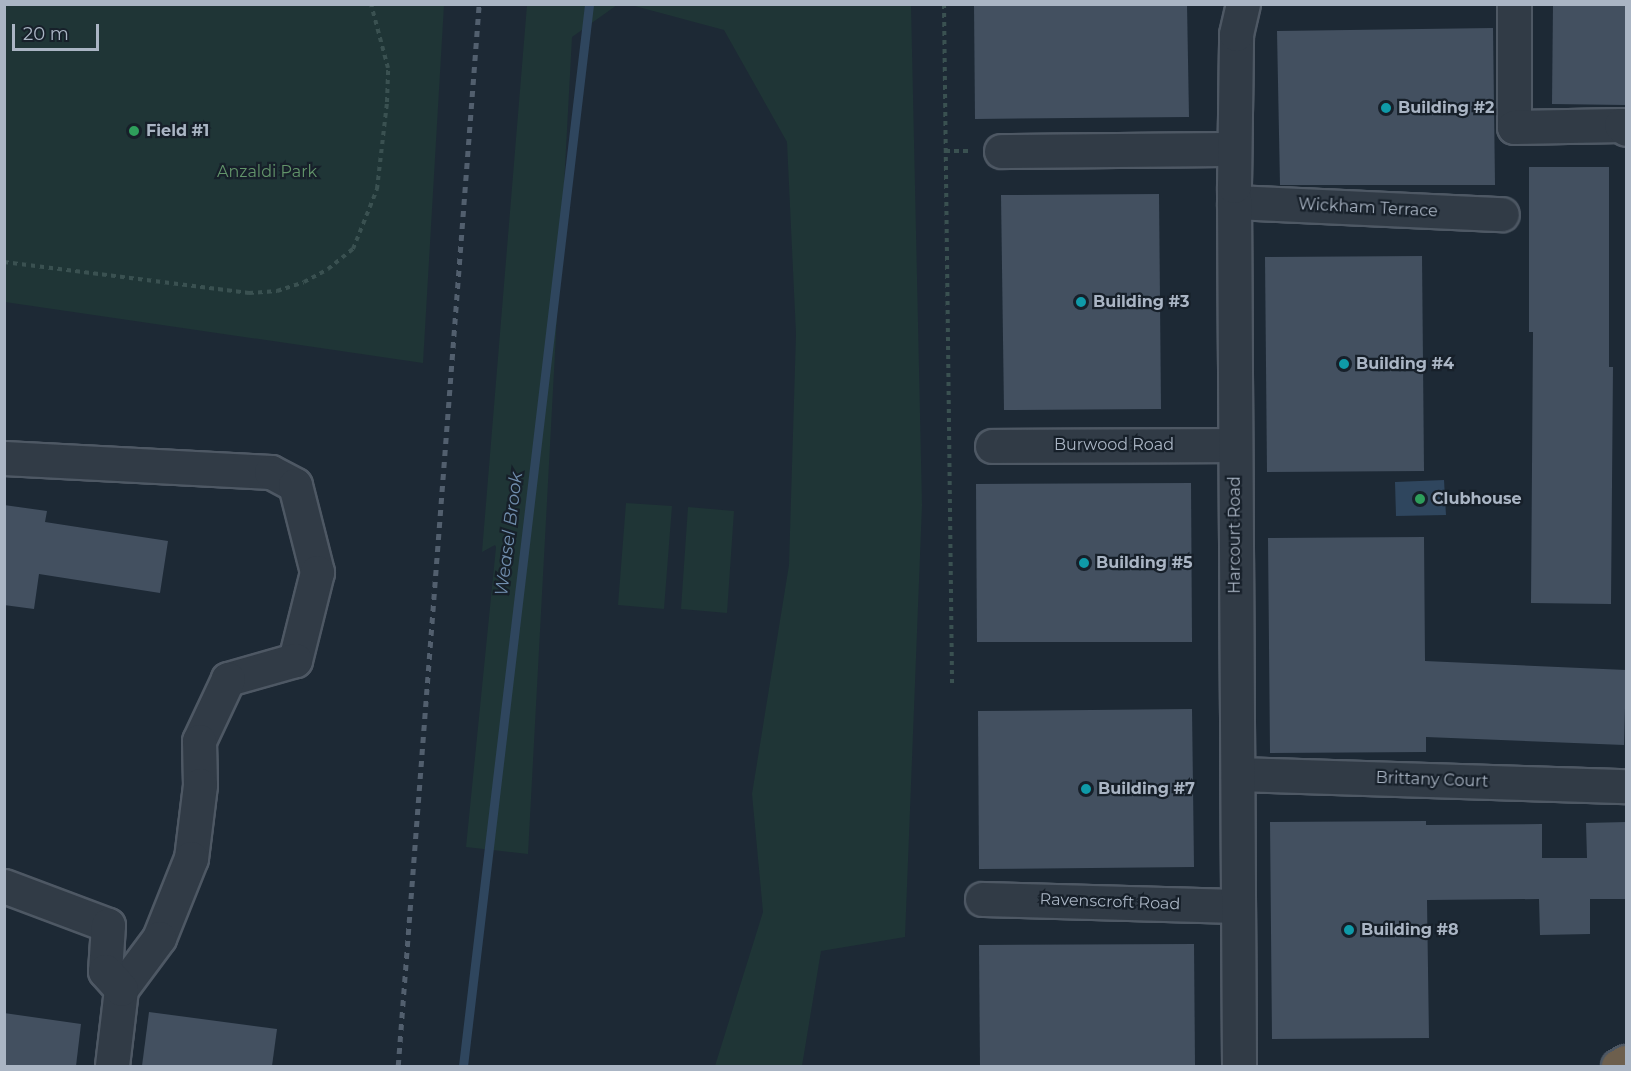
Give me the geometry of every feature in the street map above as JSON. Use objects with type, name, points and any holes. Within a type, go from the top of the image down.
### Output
[{"type":"highway","points":[[1618,1066],[1626,1062]]},
{"type":"street","name":"Harcourt Road","points":[[1239,1066],[1234,149],[1236,34],[1243,4]]},
{"type":"street","points":[[1514,4],[1514,127],[1621,125],[1626,129]]},
{"type":"street","points":[[1001,151],[1234,149]]},
{"type":"street","name":"Wickham Terrace","points":[[1234,202],[1502,214]]},
{"type":"street","name":"Burwood Road","points":[[992,446],[1235,445]]},
{"type":"street","points":[[4,458],[271,472],[295,485],[317,572],[295,660],[228,679],[199,741],[201,785],[191,858],[159,938],[121,989],[112,1066]]},
{"type":"street","name":"Brittany Court","points":[[1238,774],[1626,786]]},
{"type":"street","points":[[4,886],[108,925],[105,971],[121,989]]},
{"type":"street","name":"Ravenscroft Road","points":[[982,899],[1238,906]]},
{"type":"path","points":[[4,262],[249,293],[277,291],[304,282],[328,269],[353,249],[377,189],[387,102],[388,68],[371,4]]},
{"type":"path","points":[[944,4],[952,683]]},
{"type":"green space","name":"Anzaldi Park","points":[[4,5],[444,5],[423,363],[5,302]]},
{"type":"green space","points":[[527,5],[617,5],[572,37],[528,854],[466,847],[496,547],[495,545],[482,552]]},
{"type":"green space","points":[[631,5],[911,5],[922,505],[905,937],[821,951],[802,1066],[715,1066],[763,912],[752,794],[789,565],[796,334],[787,142],[724,30]]},
{"type":"green space","points":[[626,503],[672,506],[664,609],[618,605]]},
{"type":"green space","points":[[688,507],[734,511],[727,613],[681,609]]},
{"type":"water","name":"Clubhouse","points":[[1444,480],[1446,515],[1396,516],[1395,482]]},
{"type":"building","points":[[974,4],[1187,4],[1189,117],[975,119]]},
{"type":"building","points":[[1553,4],[1626,4],[1625,105],[1552,104]]},
{"type":"building","name":"Building #2","points":[[1493,28],[1495,185],[1280,185],[1277,31]]},
{"type":"building","points":[[1529,167],[1609,167],[1609,367],[1613,367],[1611,604],[1531,603],[1533,332],[1529,332]]},
{"type":"building","name":"Building #3","points":[[1159,194],[1161,409],[1004,410],[1001,195]]},
{"type":"building","name":"Building #4","points":[[1422,256],[1424,471],[1267,472],[1265,257]]},
{"type":"building","name":"Building #5","points":[[1191,483],[1192,642],[977,642],[976,484]]},
{"type":"building","points":[[4,505],[47,511],[45,522],[168,541],[160,593],[39,574],[34,609],[4,605]]},
{"type":"building","points":[[1424,537],[1425,661],[1626,670],[1624,745],[1426,737],[1426,752],[1270,753],[1268,538]]},
{"type":"building","name":"Building #7","points":[[1192,709],[1194,867],[979,869],[978,711]]},
{"type":"building","name":"Building #8","points":[[1426,821],[1426,825],[1542,824],[1542,858],[1587,858],[1586,823],[1626,822],[1626,899],[1590,899],[1590,934],[1540,935],[1539,899],[1427,900],[1429,1038],[1272,1039],[1270,822]]},
{"type":"building","points":[[1194,944],[1195,1066],[980,1066],[979,945]]},
{"type":"building","points":[[149,1012],[277,1029],[272,1066],[142,1066]]},
{"type":"building","points":[[4,1013],[81,1024],[76,1066],[4,1066]]},
{"type":"waterway","name":"Weasel Brook","points":[[463,1066],[589,4]]},
{"type":"railway","points":[[398,1066],[479,4]]},
{"type":"place","name":"Building #2","points":[[1386,108]]},
{"type":"place","name":"Field #1","points":[[134,131]]},
{"type":"place","name":"Building #3","points":[[1081,302]]},
{"type":"place","name":"Building #4","points":[[1344,364]]},
{"type":"place","name":"Clubhouse","points":[[1420,499]]},
{"type":"place","name":"Building #5","points":[[1084,563]]},
{"type":"place","name":"Building #7","points":[[1086,789]]},
{"type":"place","name":"Building #8","points":[[1349,930]]}]
